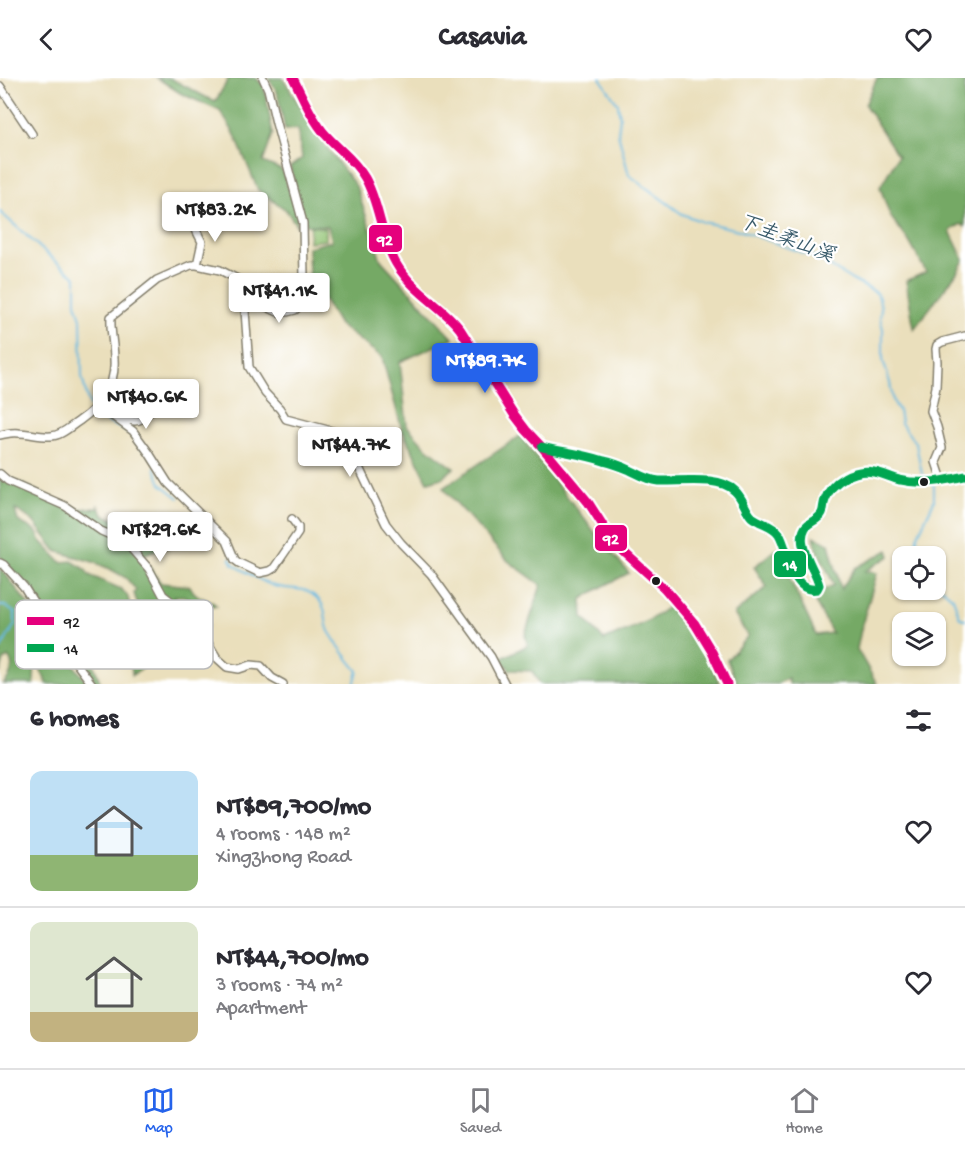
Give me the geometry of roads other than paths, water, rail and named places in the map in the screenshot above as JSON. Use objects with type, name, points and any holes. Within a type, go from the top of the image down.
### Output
[{"type":"street","points":[[0,435],[16,432],[53,436],[60,434],[99,405],[111,386],[114,373],[111,317],[157,280],[197,265],[220,270],[243,282],[267,307],[278,312],[295,310],[301,304],[304,295],[303,223],[268,89],[262,78]]},
{"type":"street","points":[[293,78],[308,109],[324,133],[354,162],[364,176],[386,243],[403,274],[460,329],[513,413],[588,502],[615,544],[665,589],[695,624],[712,652],[727,684]]},
{"type":"street","points":[[0,86],[32,134]]},
{"type":"street","points":[[194,226],[202,242],[197,265]]},
{"type":"street","points":[[243,282],[249,367],[265,393],[286,419],[343,435],[386,524],[431,574],[491,657],[505,684]]},
{"type":"street","points":[[939,480],[936,462],[942,448],[932,411],[936,387],[936,350],[937,345],[942,342],[965,336]]},
{"type":"street","points":[[107,412],[135,421],[141,419],[159,400],[161,393]]},
{"type":"street","points":[[99,405],[132,431],[168,483],[227,541],[235,560],[239,563],[260,573],[274,568],[298,533],[298,527],[292,519]]},
{"type":"street","points":[[542,447],[599,459],[658,481],[705,481],[728,486],[738,495],[751,516],[775,529],[799,582],[804,588],[811,590],[817,589],[819,585],[806,557],[802,535],[806,527],[818,519],[825,498],[838,482],[856,472],[866,471],[877,472],[901,481],[922,482],[965,476]]},
{"type":"street","points":[[0,474],[8,482],[65,506],[100,531],[128,545],[149,569],[163,595],[170,600]]},
{"type":"street","points":[[0,563],[24,587],[32,600]]},
{"type":"street","points":[[213,651],[227,667],[239,669],[251,665],[261,666],[272,678],[283,684]]},
{"type":"street","points":[[80,669],[92,684]]},
{"type":"waterway","name":"下圭柔山溪","points":[[600,78],[618,104],[620,118],[618,133],[629,175],[682,214],[703,222],[739,230],[817,258],[877,293],[883,329],[883,360],[893,401],[899,411],[901,423],[916,444],[922,474],[928,480]]},
{"type":"waterway","points":[[0,212],[76,277],[76,303],[81,319],[82,377],[88,401],[96,416],[130,433],[142,449]]},
{"type":"waterway","points":[[155,468],[161,484],[179,498]]},
{"type":"waterway","name":"下圭柔山溪","points":[[916,546],[917,537],[934,501],[932,484]]},
{"type":"waterway","points":[[230,558],[233,564],[268,584],[304,590],[318,599],[324,607],[330,633],[358,671],[355,684]]},
{"type":"waterway","name":"下圭柔山溪","points":[[946,592],[953,598],[960,618],[965,619]]},
{"type":"waterway","points":[[0,606],[5,606],[15,613],[15,624],[0,650]]}]
